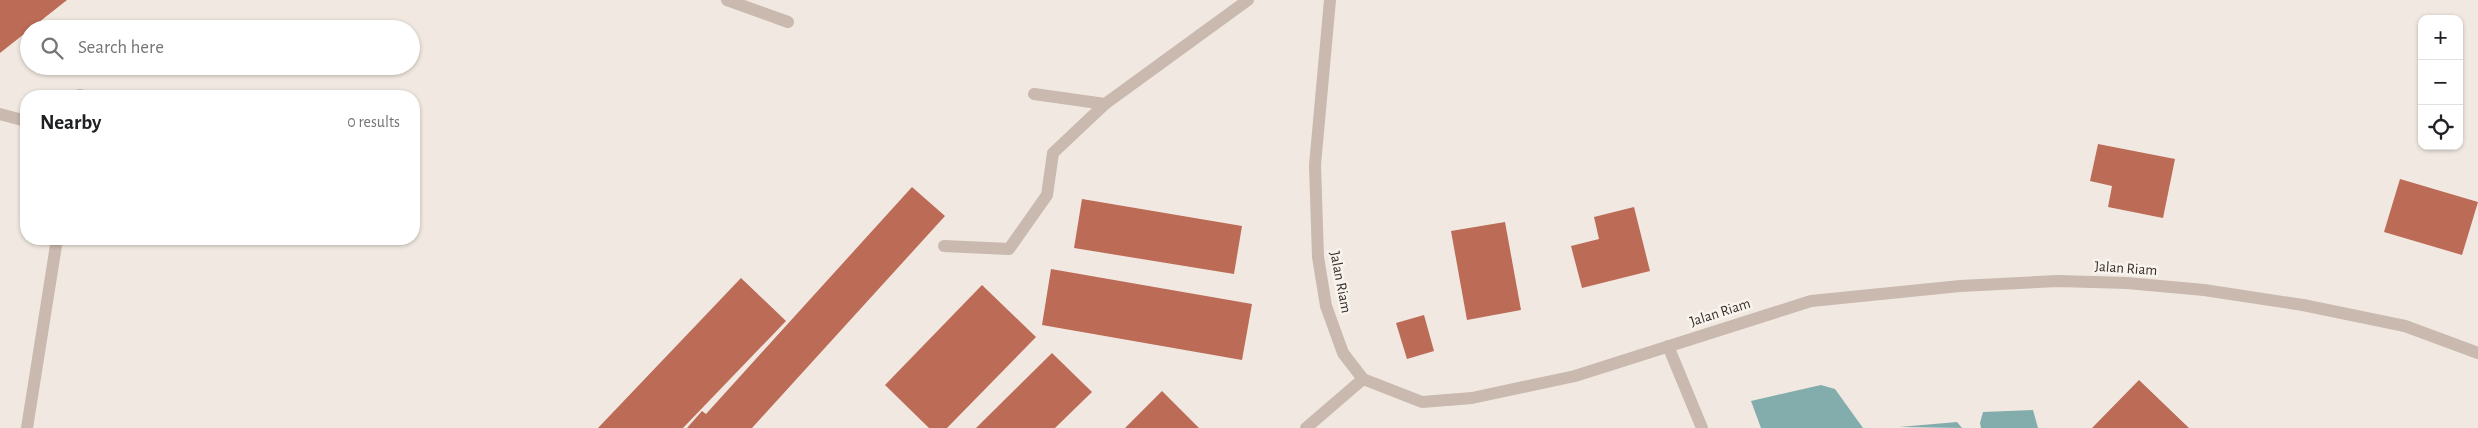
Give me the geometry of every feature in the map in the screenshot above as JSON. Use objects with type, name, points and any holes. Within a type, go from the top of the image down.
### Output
[{"type":"street","points":[[727,0],[788,22]]},
{"type":"street","points":[[944,246],[1009,249],[1047,195],[1053,153],[1105,104],[1248,0]]},
{"type":"street","name":"Jalan Riam","points":[[1330,0],[1315,166],[1318,257],[1326,306],[1343,353],[1363,379],[1422,402],[1472,398],[1575,376],[1811,301],[1960,286],[2058,281],[2127,283],[2204,290],[2302,305],[2405,326],[2478,353]]},
{"type":"street","points":[[1034,94],[1105,104]]},
{"type":"street","points":[[0,114],[20,119]]},
{"type":"street","points":[[27,428],[56,245]]},
{"type":"street","points":[[1668,346],[1702,428]]},
{"type":"street","points":[[1306,428],[1363,379]]},
{"type":"water","points":[[1821,385],[1835,389],[1863,428],[1761,428],[1751,401]]},
{"type":"water","points":[[2033,410],[2038,428],[1981,428],[1980,423],[1983,412]]},
{"type":"water","points":[[1957,422],[1962,428],[1899,427]]},
{"type":"building","points":[[0,0],[67,0],[42,20],[20,20],[20,37],[0,53]]},
{"type":"building","points":[[2098,144],[2175,159],[2163,218],[2108,207],[2112,186],[2090,181]]},
{"type":"building","points":[[2400,179],[2478,202],[2462,255],[2384,232]]},
{"type":"building","points":[[912,187],[945,216],[752,428],[687,428],[702,411],[706,414]]},
{"type":"building","points":[[1082,199],[1242,226],[1234,274],[1074,248]]},
{"type":"building","points":[[1634,207],[1650,271],[1582,288],[1571,246],[1599,239],[1594,217]]},
{"type":"building","points":[[1505,222],[1521,310],[1467,320],[1451,231]]},
{"type":"building","points":[[1051,269],[1252,304],[1242,360],[1042,325]]},
{"type":"building","points":[[741,278],[786,321],[683,428],[598,428]]},
{"type":"building","points":[[982,285],[1036,337],[947,428],[929,428],[885,385]]},
{"type":"building","points":[[1424,315],[1434,351],[1407,359],[1396,323]]},
{"type":"building","points":[[1052,353],[1092,392],[1055,428],[976,428]]},
{"type":"building","points":[[2139,380],[2189,428],[2092,428]]},
{"type":"building","points":[[1162,391],[1199,428],[1125,428]]}]
